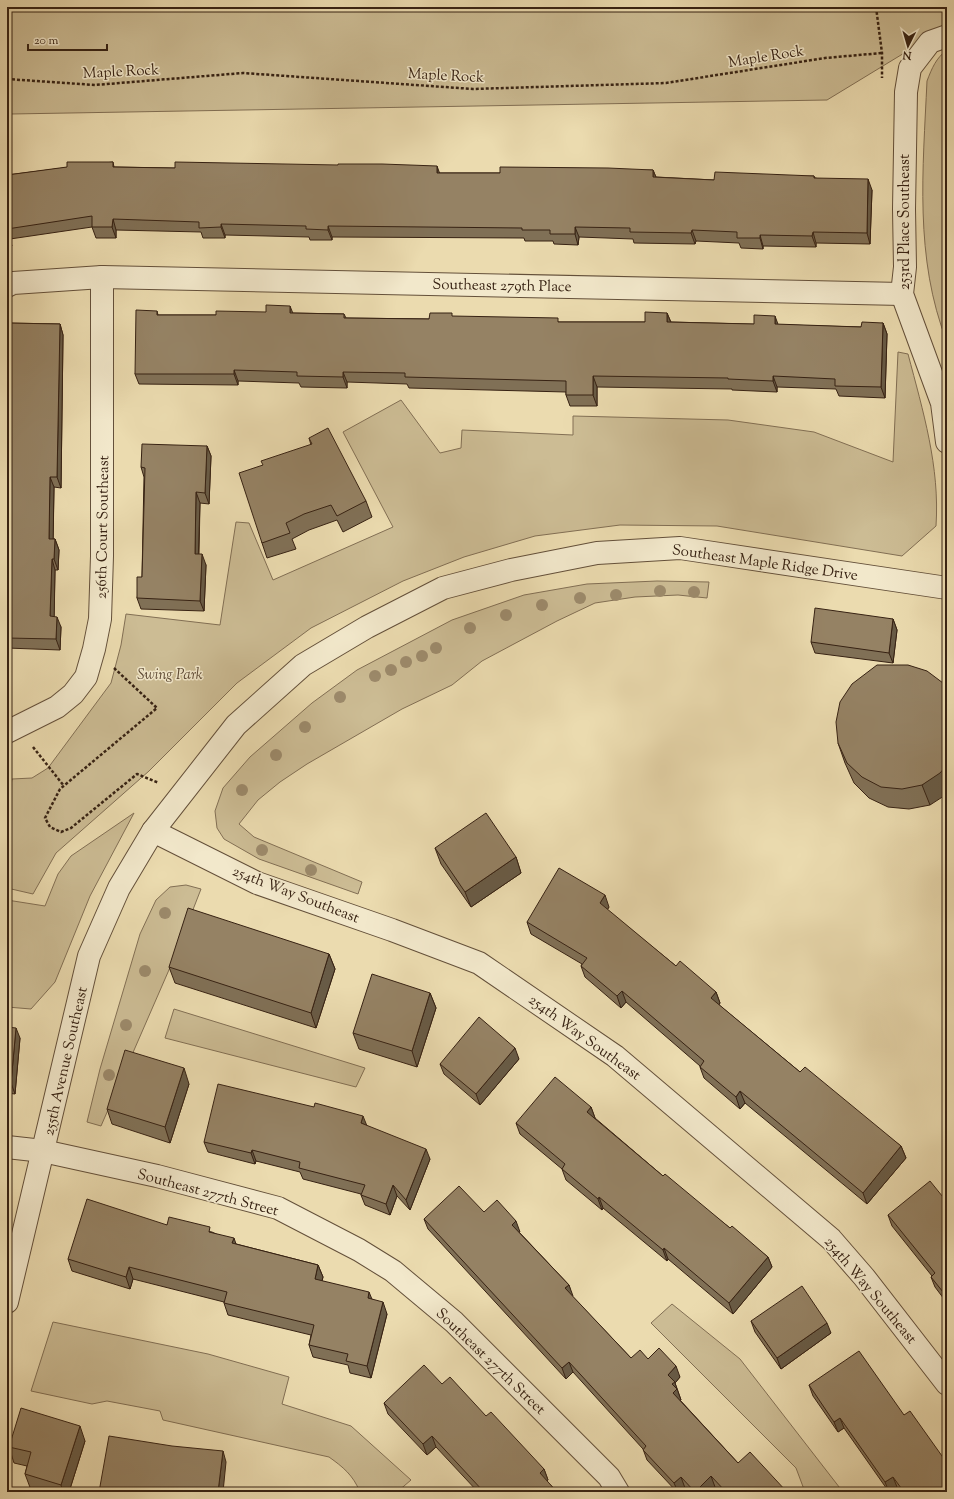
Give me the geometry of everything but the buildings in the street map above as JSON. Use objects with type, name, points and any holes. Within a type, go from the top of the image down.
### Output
[{"type":"street","name":"253rd Place Southeast","points":[[947,36],[930,42],[910,68],[906,92],[904,209],[905,267],[902,294],[942,403],[947,442]]},
{"type":"street","name":"Southeast 279th Place","points":[[7,286],[13,283],[102,277],[902,294]]},
{"type":"street","name":"256th Court Southeast","points":[[12,729],[57,707],[73,694],[86,677],[94,649],[100,618],[102,556],[102,277]]},
{"type":"street","name":"Southeast Maple Ridge Drive","points":[[153,831],[182,792],[236,725],[303,665],[367,627],[443,588],[511,570],[597,553],[680,548],[947,588]]},
{"type":"street","name":"255th Avenue Southeast","points":[[7,1302],[89,956],[119,888],[153,831]]},
{"type":"street","name":"254th Way Southeast","points":[[153,831],[257,883],[392,930],[479,963],[615,1056],[831,1239],[864,1277],[947,1384]]},
{"type":"street","name":"Southeast 277th Street","points":[[7,1147],[43,1151],[157,1176],[278,1208],[359,1250],[393,1271],[454,1322],[610,1477],[618,1492]]},
{"type":"path","name":"Maple Rock","points":[[7,79],[95,86],[244,73],[473,89],[643,84],[666,83],[825,58],[882,53]]},
{"type":"path","points":[[94,649],[157,708],[64,786],[51,804],[45,818],[50,827],[61,832],[71,828],[137,774],[182,792]]},
{"type":"path","points":[[12,729],[64,786]]},
{"type":"green space","points":[[7,7],[947,7],[947,27],[827,100],[11,114],[7,116]]},
{"type":"green space","points":[[947,50],[947,342],[929,278],[925,246],[923,180],[927,81],[940,56]]},
{"type":"green space","name":"Swing Park","points":[[898,352],[908,354],[925,418],[933,461],[937,504],[936,526],[902,556],[717,526],[620,525],[535,536],[464,557],[403,581],[311,628],[237,683],[149,771],[56,853],[33,894],[7,888],[7,810],[12,779],[32,778],[48,768],[111,683],[121,645],[126,614],[220,625],[236,522],[249,523],[273,580],[393,527],[343,432],[401,400],[440,453],[461,448],[462,430],[573,435],[573,416],[728,420],[814,432],[893,462]]},
{"type":"green space","points":[[657,581],[709,582],[707,598],[678,595],[635,597],[595,603],[557,621],[482,661],[452,685],[402,709],[307,764],[280,782],[258,800],[239,824],[254,837],[362,882],[358,894],[259,859],[224,839],[217,828],[215,811],[223,788],[250,757],[312,703],[357,670],[452,620],[524,595],[587,584]]},
{"type":"green space","points":[[134,813],[90,896],[55,982],[31,1009],[7,1007],[7,900],[45,906],[58,874],[71,856]]},
{"type":"green space","points":[[186,885],[201,889],[175,956],[101,1126],[87,1122],[100,1069],[140,934],[156,900],[170,887]]},
{"type":"green space","points":[[174,1009],[365,1068],[356,1087],[165,1038]]},
{"type":"green space","points":[[672,1304],[740,1359],[843,1492],[805,1492],[796,1468],[651,1323]]},
{"type":"green space","points":[[53,1322],[208,1354],[289,1377],[282,1404],[351,1426],[411,1480],[397,1492],[360,1492],[347,1472],[329,1457],[163,1420],[160,1411],[107,1401],[92,1404],[31,1391]]}]
